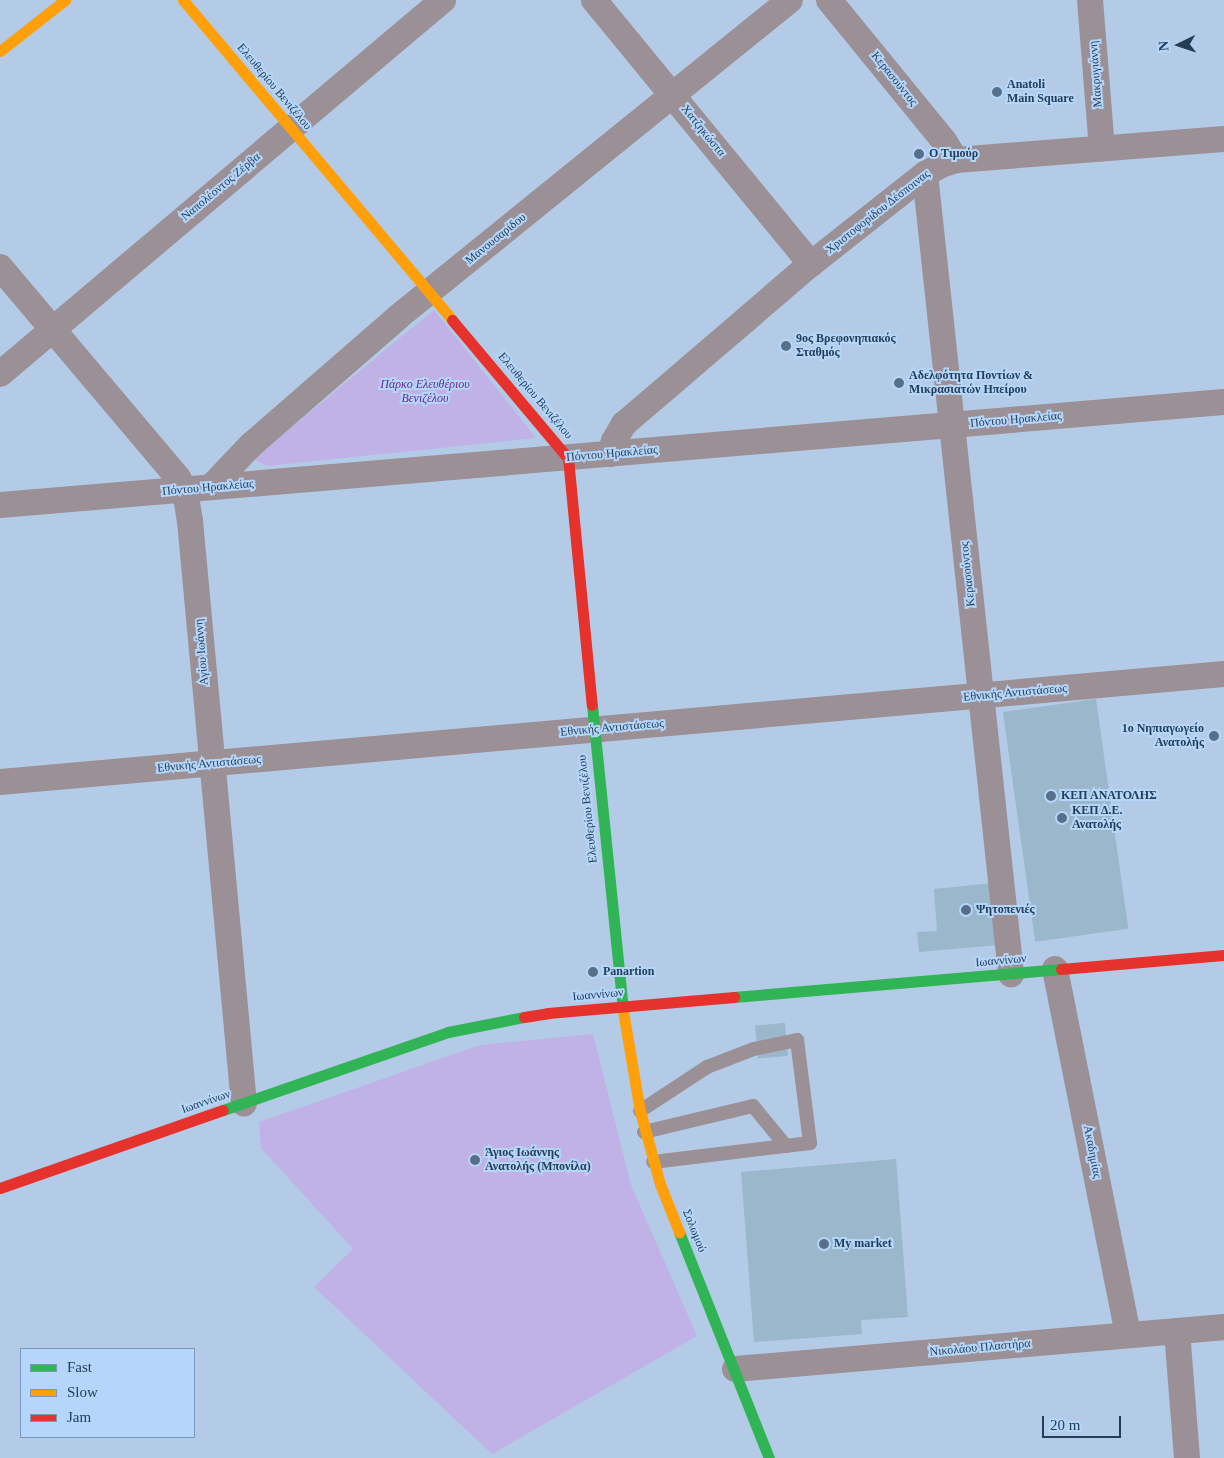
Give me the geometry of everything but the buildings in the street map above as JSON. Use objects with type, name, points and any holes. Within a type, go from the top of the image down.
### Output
[{"type":"street","points":[[0,51],[65,0]]},
{"type":"street","name":"Ελευθερίου Βενιζέλου","points":[[183,0],[568,458],[622,1006]]},
{"type":"street","name":"Ναπολέοντος Ζέρβα","points":[[0,374],[443,0]]},
{"type":"street","name":"Χατζηκώστα","points":[[594,0],[811,264]]},
{"type":"street","name":"Μανουσαρίδου","points":[[211,487],[251,445],[398,317],[790,0]]},
{"type":"street","name":"Κερασούντος","points":[[829,0],[938,133],[956,160]]},
{"type":"street","name":"Μακρυγιάννη","points":[[1090,0],[1102,149]]},
{"type":"street","name":"Χριστοφορίδου Δέσποινας","points":[[610,454],[614,441],[624,424],[811,264],[926,174],[956,160],[1224,139]]},
{"type":"street","name":"Κερασούντος","points":[[926,174],[1011,974]]},
{"type":"street","points":[[0,267],[185,490]]},
{"type":"street","name":"Πόντου Ηρακλείας","points":[[0,505],[1224,402]]},
{"type":"street","name":"Αγίου Ιωάννη","points":[[185,490],[190,520],[244,1104]]},
{"type":"street","name":"Εθνικής Αντιστάσεως","points":[[0,782],[1224,674]]},
{"type":"street","name":"Ιωαννίνων","points":[[0,1188],[448,1032],[548,1013],[1224,955]]},
{"type":"street","name":"Ακαδημίας","points":[[1055,969],[1128,1335]]},
{"type":"street","name":"Σολωμού","points":[[622,1006],[644,1132],[653,1162],[769,1458]]},
{"type":"street","name":"Νικολάου Πλαστήρα","points":[[735,1369],[1224,1327]]},
{"type":"street","points":[[1177,1331],[1187,1458]]},
{"type":"lane","points":[[640,1111],[707,1067],[754,1049],[797,1040],[810,1143],[653,1162]]},
{"type":"lane","points":[[644,1132],[753,1106],[786,1146]]},
{"type":"green space","name":"Πάρκο Ελευθέριου Βενιζέλου","points":[[434,310],[536,438],[267,466],[253,459]]},
{"type":"green space","points":[[593,1034],[631,1185],[697,1336],[492,1454],[314,1287],[353,1249],[261,1148],[259,1122],[480,1045]]},
{"type":"traffic: fast","points":[[592,705],[623,1011]]},
{"type":"traffic: fast","points":[[734,997],[1061,969]]},
{"type":"traffic: fast","points":[[223,1110],[448,1032],[524,1017]]},
{"type":"traffic: fast","points":[[679,1232],[769,1458]]},
{"type":"traffic: slow","points":[[0,51],[65,0]]},
{"type":"traffic: slow","points":[[183,0],[452,320]]},
{"type":"traffic: slow","points":[[623,1011],[640,1111],[660,1184],[679,1232]]},
{"type":"traffic: jam","points":[[452,320],[568,458],[592,705]]},
{"type":"traffic: jam","points":[[1061,969],[1224,955]]},
{"type":"traffic: jam","points":[[524,1017],[548,1013],[734,997]]},
{"type":"traffic: jam","points":[[0,1188],[223,1110]]},
{"type":"place","name":"Anatoli Main Square","points":[[997,92]]},
{"type":"place","name":"Ο Τιμούρ","points":[[919,154]]},
{"type":"place","name":"9ος Βρεφονηπιακός Σταθμός","points":[[786,346]]},
{"type":"place","name":"Αδελφότητα Ποντίων & Μικρασιατών Ηπείρου","points":[[899,383]]},
{"type":"place","name":"1ο Νηπιαγωγείο Ανατολής","points":[[1214,736]]},
{"type":"place","name":"ΚΕΠ ΑΝΑΤΟΛΗΣ","points":[[1051,796]]},
{"type":"place","name":"ΚΕΠ Δ.Ε. Ανατολής","points":[[1062,818]]},
{"type":"place","name":"Ψητοπενιές","points":[[966,910]]},
{"type":"place","name":"Panartion","points":[[593,972]]},
{"type":"place","name":"Άγιος Ιωάννης Ανατολής (Μπονίλα)","points":[[475,1160]]},
{"type":"place","name":"My market","points":[[824,1244]]}]
